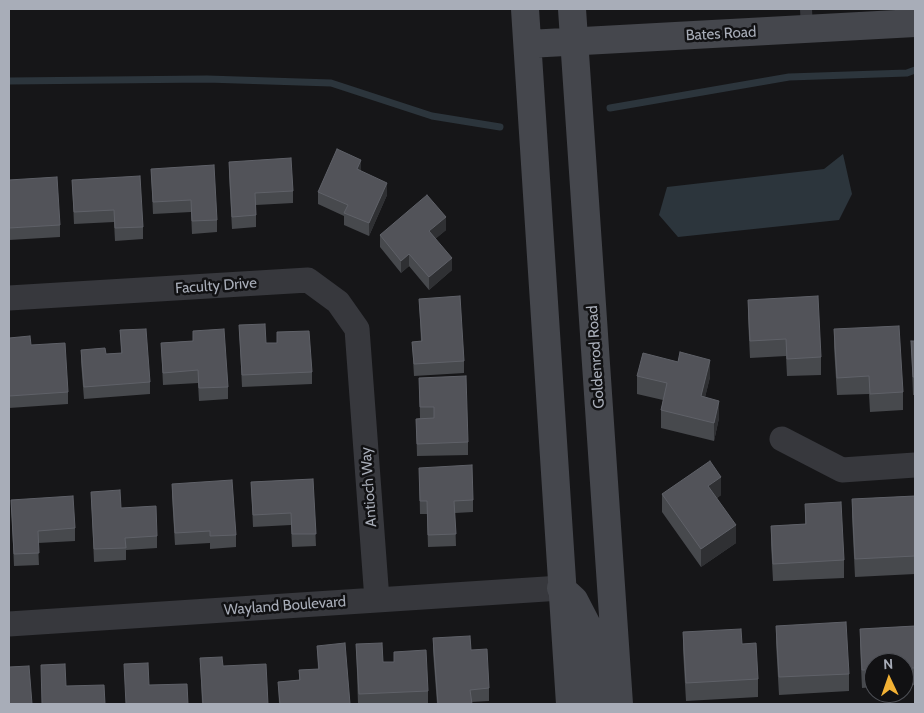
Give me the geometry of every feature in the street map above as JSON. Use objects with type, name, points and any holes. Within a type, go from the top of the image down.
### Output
[{"type":"main road","points":[[525,9],[570,704]]},
{"type":"main road","name":"Goldenrod Road","points":[[572,9],[619,704]]},
{"type":"main road","name":"Bates Road","points":[[528,44],[574,42],[806,19],[915,23]]},
{"type":"main road","points":[[562,588],[574,600],[589,629],[594,704]]},
{"type":"street","name":"Faculty Drive","points":[[9,298],[308,280],[338,302],[357,329],[361,373]]},
{"type":"street","name":"Antioch Way","points":[[361,373],[377,600]]},
{"type":"street","points":[[782,439],[842,470],[915,465]]},
{"type":"street","name":"Wayland Boulevard","points":[[9,624],[562,588]]},
{"type":"shaded area","points":[[843,154],[852,194],[839,220],[678,237],[659,215],[667,187],[824,169]]},
{"type":"building","points":[[337,149],[361,160],[357,169],[387,183],[369,223],[344,213],[348,205],[318,192]]},
{"type":"building","points":[[291,158],[293,191],[255,193],[256,215],[232,217],[229,162]]},
{"type":"building","points":[[214,165],[217,220],[192,221],[191,200],[153,202],[151,169]]},
{"type":"building","points":[[140,176],[143,227],[115,228],[114,210],[74,212],[72,180]]},
{"type":"building","points":[[57,177],[60,225],[9,228],[9,180]]},
{"type":"building","points":[[427,195],[446,217],[429,231],[452,258],[429,277],[409,254],[401,261],[380,235]]},
{"type":"building","points":[[460,296],[464,361],[414,364],[412,342],[422,341],[419,299]]},
{"type":"building","points":[[818,296],[821,357],[787,359],[786,339],[750,341],[748,300]]},
{"type":"building","points":[[265,324],[266,343],[277,343],[277,332],[309,331],[312,372],[242,375],[239,325]]},
{"type":"building","points":[[899,326],[903,392],[870,394],[869,376],[837,378],[834,329]]},
{"type":"building","points":[[146,329],[150,382],[84,387],[81,350],[105,348],[106,354],[122,353],[120,330]]},
{"type":"building","points":[[224,329],[228,387],[199,388],[198,370],[163,373],[161,343],[193,341],[193,331]]},
{"type":"building","points":[[30,336],[31,345],[65,343],[68,392],[9,396],[9,338]]},
{"type":"building","points":[[911,341],[915,341],[915,377],[913,377]]},
{"type":"building","points":[[680,352],[710,360],[701,396],[719,401],[714,423],[661,410],[667,383],[637,376],[643,353],[678,362]]},
{"type":"building","points":[[466,376],[468,442],[417,444],[416,419],[434,418],[434,407],[420,407],[419,378]]},
{"type":"building","points":[[710,461],[721,477],[708,486],[736,525],[701,549],[662,494]]},
{"type":"building","points":[[472,465],[473,500],[454,501],[456,534],[428,535],[427,501],[420,501],[419,468]]},
{"type":"building","points":[[313,479],[316,534],[292,534],[291,513],[253,515],[251,482]]},
{"type":"building","points":[[232,480],[236,535],[210,536],[210,531],[175,533],[172,484]]},
{"type":"building","points":[[120,490],[121,508],[156,506],[157,536],[125,538],[126,548],[94,549],[91,492]]},
{"type":"building","points":[[73,496],[75,528],[38,531],[39,553],[14,554],[11,500]]},
{"type":"building","points":[[915,496],[915,556],[855,559],[852,499]]},
{"type":"building","points":[[841,502],[844,560],[773,564],[771,526],[806,524],[805,504]]},
{"type":"building","points":[[846,622],[849,674],[779,677],[776,626]]},
{"type":"building","points":[[915,626],[915,668],[914,653],[864,653],[864,670],[862,670],[860,629]]},
{"type":"building","points":[[741,629],[742,644],[756,643],[758,679],[686,683],[683,632]]},
{"type":"building","points":[[470,636],[471,650],[487,649],[489,688],[470,690],[472,704],[438,704],[433,638]]},
{"type":"building","points":[[345,643],[350,704],[280,704],[278,682],[300,680],[299,670],[319,669],[317,646]]},
{"type":"building","points":[[382,643],[383,662],[394,662],[394,652],[426,650],[428,691],[359,694],[356,644]]},
{"type":"building","points":[[222,657],[223,666],[266,664],[268,704],[203,704],[200,658]]},
{"type":"building","points":[[148,663],[149,685],[187,684],[188,704],[126,704],[124,664]]},
{"type":"building","points":[[65,664],[66,686],[104,685],[105,704],[42,704],[41,665]]},
{"type":"building","points":[[29,666],[32,704],[9,704],[9,667]]},
{"type":"waterway","points":[[610,108],[789,77],[907,73],[915,70]]},
{"type":"waterway","points":[[9,81],[207,79],[331,83],[432,116],[500,127]]}]
